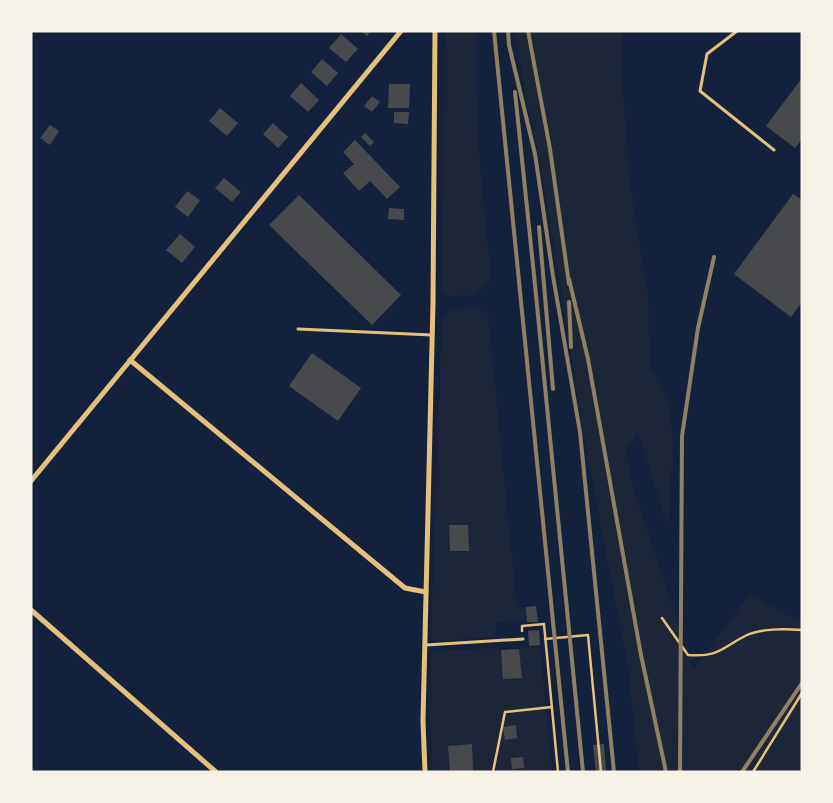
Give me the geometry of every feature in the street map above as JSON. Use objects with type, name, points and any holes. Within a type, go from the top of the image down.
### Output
[{"type":"street","points":[[31,481],[401,31]]},
{"type":"street","points":[[425,772],[423,721],[432,335],[435,31]]},
{"type":"street","points":[[130,360],[405,588],[426,592]]},
{"type":"street","points":[[31,610],[216,772]]},
{"type":"lane","points":[[736,31],[707,54],[700,91],[774,150]]},
{"type":"lane","points":[[298,329],[432,335]]},
{"type":"lane","points":[[426,645],[523,639]]},
{"type":"path","points":[[662,618],[688,655],[703,656],[720,652],[746,635],[779,628],[802,630]]},
{"type":"path","points":[[523,639],[522,626],[544,624],[558,772]]},
{"type":"path","points":[[545,639],[588,634],[601,772]]},
{"type":"path","points":[[753,772],[802,693]]},
{"type":"path","points":[[493,772],[505,712],[552,707]]},
{"type":"shaded area","points":[[445,31],[476,31],[480,168],[491,279],[474,295],[450,296],[443,294],[442,288]]},
{"type":"shaded area","points":[[514,31],[623,31],[622,77],[630,185],[648,295],[650,369],[668,397],[673,445],[668,526],[638,433],[626,450],[633,487],[693,670],[750,594],[802,623],[802,772],[639,772],[628,666],[588,458],[540,160]]},
{"type":"shaded area","points":[[474,306],[488,315],[517,607],[526,607],[527,620],[496,622],[495,633],[490,637],[438,641],[433,640],[431,634],[442,318],[451,310]]},
{"type":"shaded area","points":[[540,645],[552,772],[433,772],[429,697],[432,653],[438,651],[500,648],[504,679],[522,677],[519,649]]},
{"type":"building","points":[[361,31],[371,31],[367,36]]},
{"type":"building","points":[[341,34],[358,49],[346,62],[329,48]]},
{"type":"building","points":[[322,59],[338,73],[327,86],[311,72]]},
{"type":"building","points":[[802,78],[802,139],[795,148],[766,126]]},
{"type":"building","points":[[301,83],[319,100],[308,112],[290,96]]},
{"type":"building","points":[[389,84],[410,84],[409,108],[388,108]]},
{"type":"building","points":[[372,96],[380,102],[372,112],[364,106]]},
{"type":"building","points":[[220,108],[238,123],[227,136],[209,121]]},
{"type":"building","points":[[394,112],[409,112],[408,124],[394,123]]},
{"type":"building","points":[[273,123],[288,137],[278,148],[263,134]]},
{"type":"building","points":[[50,125],[59,131],[50,145],[40,138]]},
{"type":"building","points":[[365,133],[374,142],[370,146],[361,137]]},
{"type":"building","points":[[355,140],[400,187],[387,199],[370,181],[359,191],[343,173],[354,164],[343,152]]},
{"type":"building","points":[[224,178],[241,192],[232,202],[215,188]]},
{"type":"building","points":[[187,191],[200,200],[188,217],[175,207]]},
{"type":"building","points":[[793,194],[802,200],[802,302],[791,317],[734,274]]},
{"type":"building","points":[[299,195],[401,295],[372,325],[269,225]]},
{"type":"building","points":[[389,208],[404,209],[404,220],[388,219]]},
{"type":"building","points":[[180,234],[195,247],[182,263],[166,250]]},
{"type":"building","points":[[312,353],[361,388],[338,421],[289,386]]},
{"type":"building","points":[[449,525],[468,525],[469,551],[450,551]]},
{"type":"building","points":[[536,606],[538,622],[527,622],[526,607]]},
{"type":"building","points":[[539,630],[540,645],[529,646],[528,631]]},
{"type":"building","points":[[519,649],[522,678],[503,679],[501,650]]},
{"type":"building","points":[[516,725],[517,738],[505,740],[503,727]]},
{"type":"building","points":[[472,744],[473,772],[450,772],[448,746]]},
{"type":"building","points":[[604,744],[606,772],[596,772],[593,745]]},
{"type":"building","points":[[523,757],[524,768],[512,769],[511,758]]},
{"type":"railway","points":[[494,31],[568,772]]},
{"type":"railway","points":[[508,31],[509,45],[535,154],[553,276],[580,432],[614,772]]},
{"type":"railway","points":[[528,31],[550,149],[569,284]]},
{"type":"railway","points":[[515,92],[583,772]]},
{"type":"railway","points":[[539,227],[553,389]]},
{"type":"railway","points":[[680,772],[682,436],[698,328],[714,257]]},
{"type":"railway","points":[[569,279],[588,359],[641,655],[666,772]]},
{"type":"railway","points":[[569,302],[571,347]]},
{"type":"railway","points":[[742,772],[802,683]]}]
